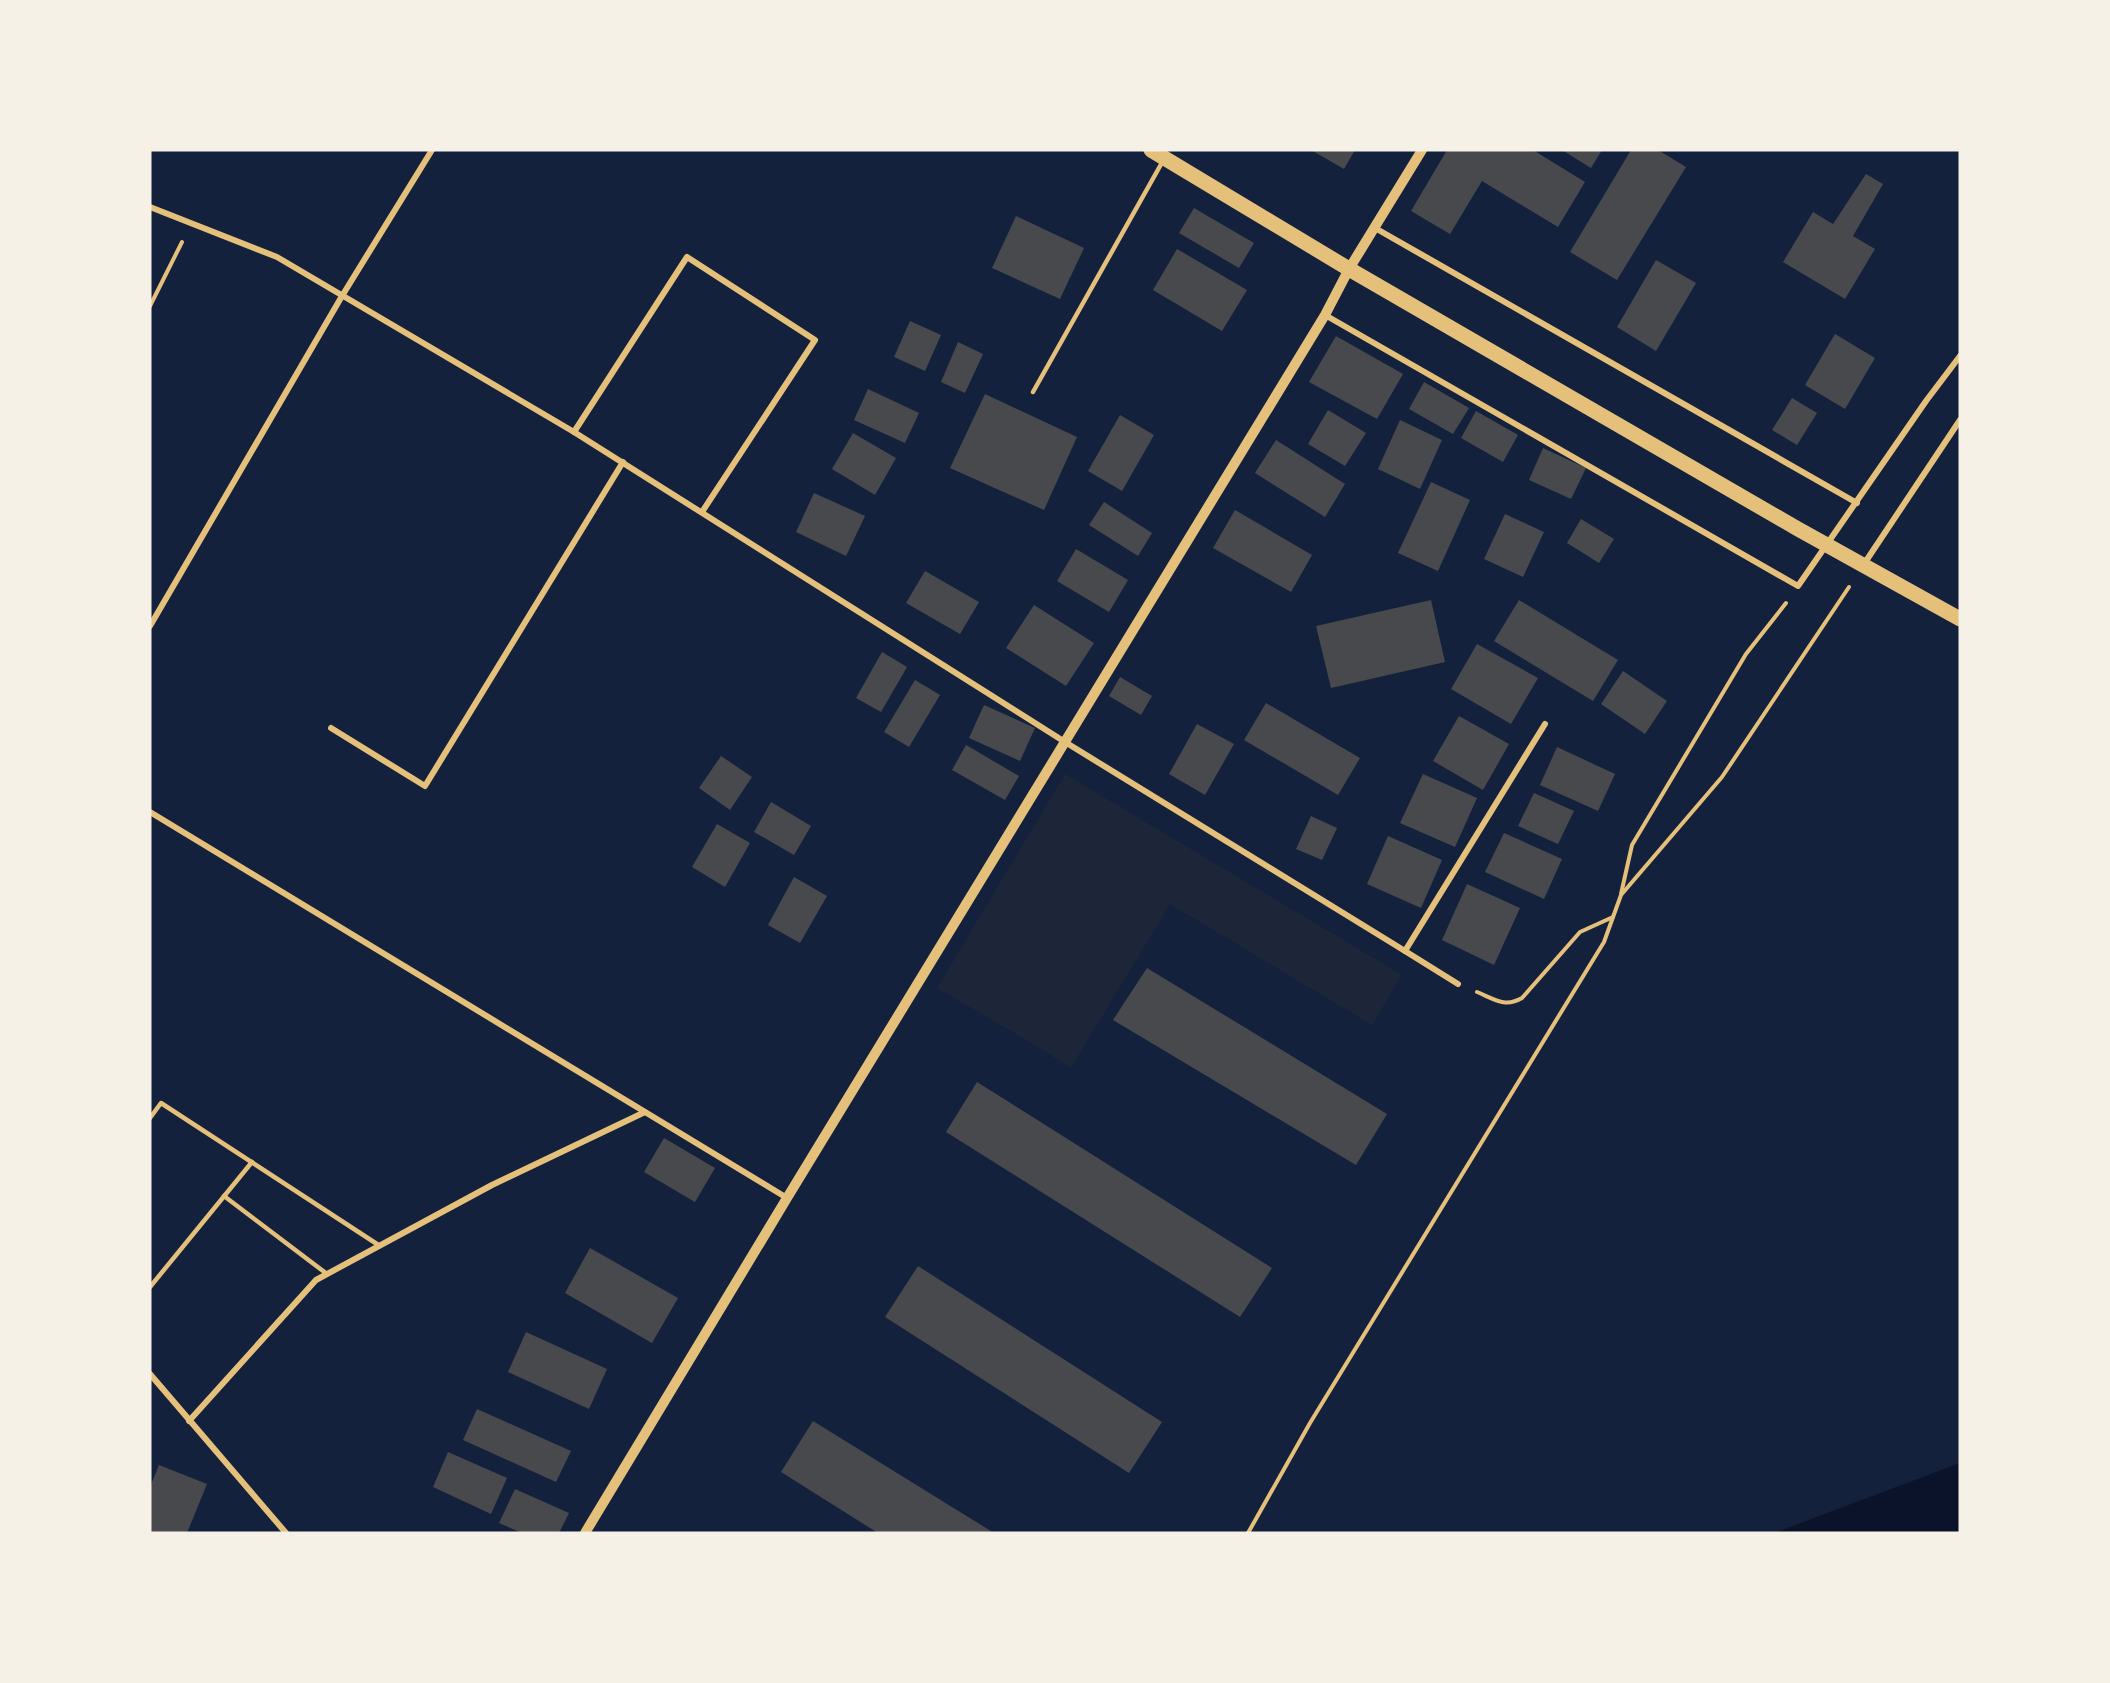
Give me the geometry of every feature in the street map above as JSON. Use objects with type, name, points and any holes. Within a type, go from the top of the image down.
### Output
[{"type":"main road","points":[[1158,154],[1349,269],[1798,529],[1960,619]]},
{"type":"street","points":[[150,626],[342,297],[432,150]]},
{"type":"street","points":[[585,1533],[1325,315],[1349,269],[1422,150]]},
{"type":"street","points":[[150,207],[277,257],[574,432],[1065,742],[1458,984]]},
{"type":"street","points":[[1375,228],[1857,503]]},
{"type":"street","points":[[574,432],[687,257],[815,340],[702,512]]},
{"type":"street","points":[[1325,315],[1798,586],[1926,401],[1960,356]]},
{"type":"street","points":[[1863,565],[1960,420]]},
{"type":"street","points":[[331,728],[425,786],[623,462]]},
{"type":"street","points":[[1405,951],[1545,724]]},
{"type":"street","points":[[150,812],[787,1198]]},
{"type":"street","points":[[189,1421],[316,1280],[492,1185],[645,1112]]},
{"type":"street","points":[[150,1374],[286,1533]]},
{"type":"lane","points":[[1033,392],[1158,154]]},
{"type":"lane","points":[[150,1118],[161,1103],[380,1246]]},
{"type":"lane","points":[[150,1287],[252,1162]]},
{"type":"lane","points":[[224,1196],[327,1274]]},
{"type":"path","points":[[150,306],[191,222]]},
{"type":"path","points":[[1621,895],[1722,777],[1863,565]]},
{"type":"path","points":[[1248,1533],[1317,1413],[1604,942],[1621,895],[1632,845],[1746,654],[1798,586]]},
{"type":"path","points":[[1458,984],[1506,1004],[1514,1003],[1522,998],[1580,932],[1613,917]]},
{"type":"shaded area","points":[[1065,774],[1402,975],[1372,1025],[1170,904],[1071,1068],[937,988]]},
{"type":"shaded area","points":[[1960,1463],[1960,1533],[1774,1533]]},
{"type":"building","points":[[1311,150],[1355,150],[1344,169]]},
{"type":"building","points":[[1447,150],[1533,150],[1585,182],[1558,227],[1482,181],[1450,234],[1411,211]]},
{"type":"building","points":[[1562,150],[1602,150],[1591,168]]},
{"type":"building","points":[[1631,150],[1658,150],[1686,167],[1617,280],[1570,252]]},
{"type":"building","points":[[1866,174],[1883,184],[1853,236],[1875,249],[1845,299],[1783,262],[1813,212],[1833,224]]},
{"type":"building","points":[[1194,208],[1254,243],[1239,268],[1179,233]]},
{"type":"building","points":[[1016,216],[1084,248],[1060,299],[992,268]]},
{"type":"building","points":[[1177,249],[1247,290],[1222,331],[1153,290]]},
{"type":"building","points":[[1656,260],[1696,283],[1656,351],[1617,327]]},
{"type":"building","points":[[910,321],[941,335],[925,371],[894,357]]},
{"type":"building","points":[[1835,334],[1875,358],[1845,409],[1805,385]]},
{"type":"building","points":[[1336,336],[1403,374],[1377,419],[1309,382]]},
{"type":"building","points":[[958,342],[983,354],[965,393],[941,382]]},
{"type":"building","points":[[1424,382],[1469,408],[1453,434],[1409,409]]},
{"type":"building","points":[[868,389],[919,413],[905,443],[854,420]]},
{"type":"building","points":[[985,394],[1077,437],[1044,510],[950,468]]},
{"type":"building","points":[[1792,398],[1817,413],[1797,445],[1772,430]]},
{"type":"building","points":[[1328,410],[1366,433],[1345,466],[1308,444]]},
{"type":"building","points":[[1476,411],[1518,435],[1503,462],[1461,438]]},
{"type":"building","points":[[1120,415],[1154,435],[1122,491],[1088,471]]},
{"type":"building","points":[[1400,420],[1442,440],[1420,489],[1378,469]]},
{"type":"building","points":[[853,433],[896,458],[875,495],[832,469]]},
{"type":"building","points":[[1276,440],[1345,484],[1325,517],[1255,473]]},
{"type":"building","points":[[1543,448],[1586,468],[1571,499],[1529,480]]},
{"type":"building","points":[[1431,482],[1470,500],[1438,571],[1398,553]]},
{"type":"building","points":[[814,493],[865,516],[846,556],[796,532]]},
{"type":"building","points":[[1104,502],[1152,533],[1138,556],[1089,525]]},
{"type":"building","points":[[1235,510],[1312,555],[1291,592],[1213,548]]},
{"type":"building","points":[[1505,514],[1544,532],[1523,577],[1484,559]]},
{"type":"building","points":[[1581,519],[1614,539],[1599,563],[1567,543]]},
{"type":"building","points":[[1076,549],[1128,580],[1109,612],[1057,581]]},
{"type":"building","points":[[925,571],[979,602],[960,634],[906,603]]},
{"type":"building","points":[[1431,600],[1445,662],[1331,688],[1316,626]]},
{"type":"building","points":[[1519,600],[1618,660],[1593,701],[1494,641]]},
{"type":"building","points":[[1034,605],[1094,643],[1066,686],[1006,648]]},
{"type":"building","points":[[1477,644],[1538,678],[1511,724],[1451,689]]},
{"type":"building","points":[[882,652],[907,667],[881,712],[856,698]]},
{"type":"building","points":[[1623,671],[1667,701],[1645,734],[1601,704]]},
{"type":"building","points":[[1120,677],[1152,696],[1141,715],[1109,696]]},
{"type":"building","points":[[915,680],[940,695],[909,747],[884,732]]},
{"type":"building","points":[[1266,703],[1360,758],[1338,795],[1244,740]]},
{"type":"building","points":[[984,705],[1035,728],[1020,761],[969,738]]},
{"type":"building","points":[[1459,716],[1509,744],[1483,790],[1433,761]]},
{"type":"building","points":[[1197,724],[1234,744],[1205,795],[1169,774]]},
{"type":"building","points":[[966,745],[1019,776],[1005,800],[952,770]]},
{"type":"building","points":[[1557,747],[1615,774],[1598,811],[1540,785]]},
{"type":"building","points":[[721,756],[752,777],[730,810],[699,788]]},
{"type":"building","points":[[1423,774],[1477,798],[1455,847],[1400,823]]},
{"type":"building","points":[[1534,793],[1574,811],[1558,844],[1518,826]]},
{"type":"building","points":[[771,802],[811,826],[794,855],[754,832]]},
{"type":"building","points":[[1311,816],[1337,828],[1322,860],[1296,849]]},
{"type":"building","points":[[717,824],[750,843],[725,887],[692,867]]},
{"type":"building","points":[[1504,833],[1562,859],[1544,899],[1485,872]]},
{"type":"building","points":[[1388,836],[1442,860],[1421,908],[1367,884]]},
{"type":"building","points":[[794,877],[827,896],[800,943],[768,925]]},
{"type":"building","points":[[1467,884],[1520,908],[1494,965],[1442,940]]},
{"type":"building","points":[[1147,968],[1387,1114],[1356,1165],[1113,1020]]},
{"type":"building","points":[[977,1082],[1272,1268],[1240,1317],[946,1132]]},
{"type":"building","points":[[664,1138],[715,1168],[695,1202],[644,1172]]},
{"type":"building","points":[[590,1248],[678,1298],[652,1343],[565,1293]]},
{"type":"building","points":[[918,1266],[1162,1422],[1129,1473],[885,1317]]},
{"type":"building","points":[[526,1332],[607,1369],[589,1409],[508,1372]]},
{"type":"building","points":[[477,1409],[571,1451],[556,1482],[463,1440]]},
{"type":"building","points":[[813,1421],[994,1533],[878,1533],[781,1472]]},
{"type":"building","points":[[448,1452],[507,1478],[491,1514],[433,1487]]},
{"type":"building","points":[[159,1465],[207,1484],[187,1533],[150,1533],[150,1487]]},
{"type":"building","points":[[515,1489],[569,1513],[559,1533],[522,1533],[499,1523]]}]
